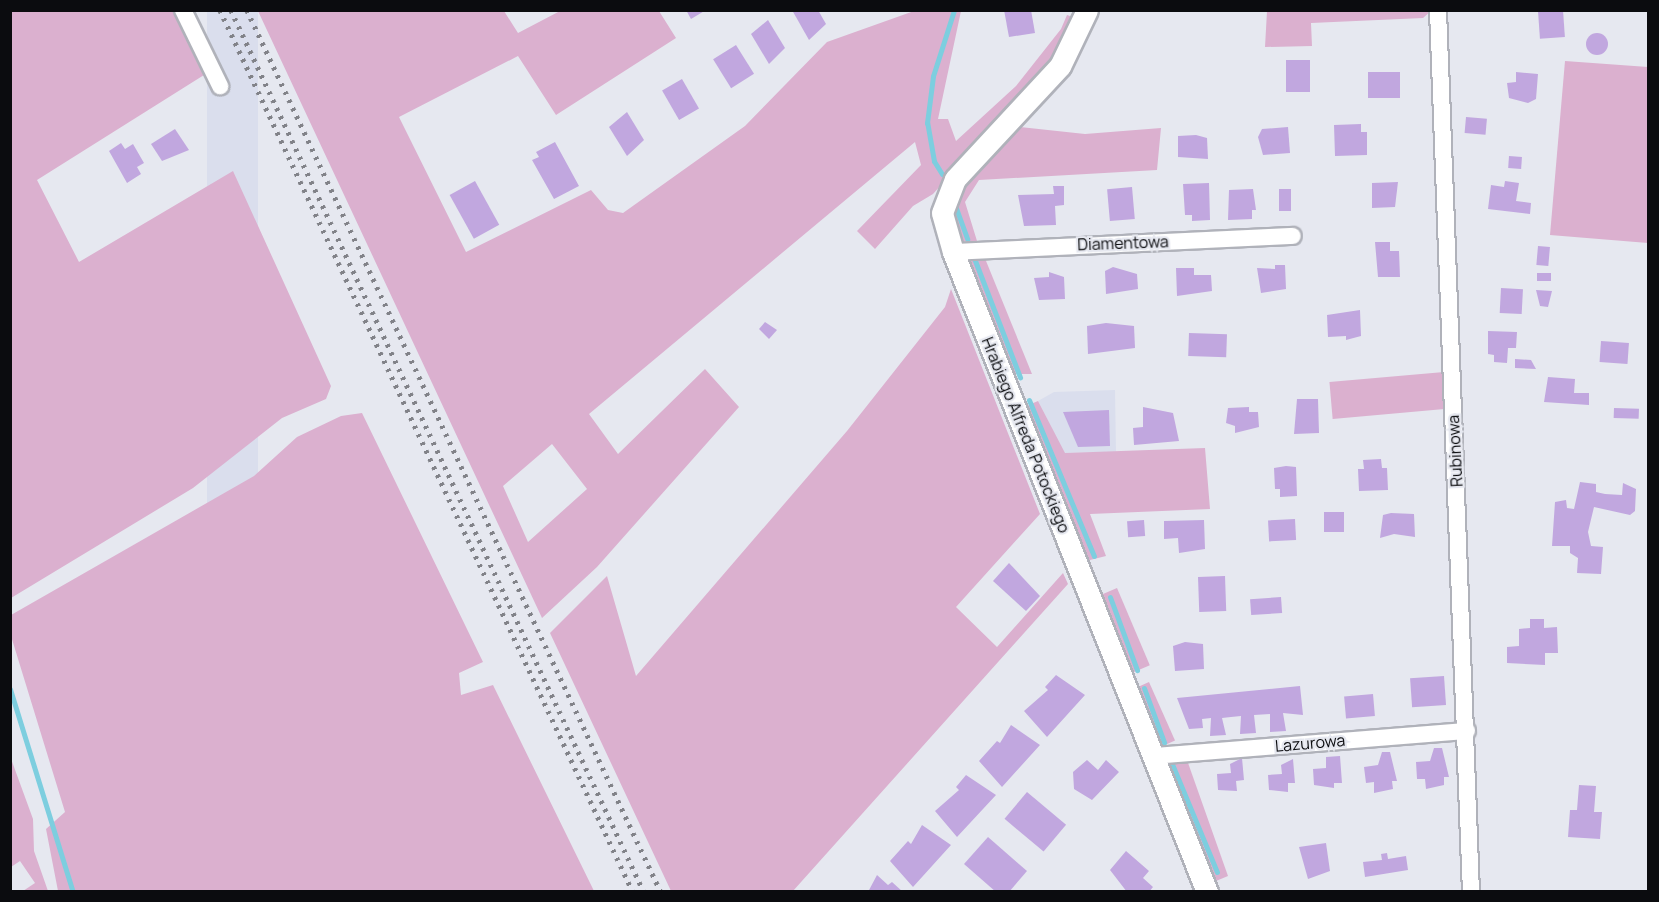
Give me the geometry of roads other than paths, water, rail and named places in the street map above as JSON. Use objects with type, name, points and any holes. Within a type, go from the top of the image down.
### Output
[{"type":"street","points":[[183,10],[220,86]]},
{"type":"street","name":"Hrabiego Alfreda Potockiego","points":[[1087,10],[1060,66],[955,179],[942,213],[953,252],[1207,891]]},
{"type":"street","name":"Rubinowa","points":[[1438,10],[1467,731],[1471,891]]},
{"type":"street","name":"Diamentowa","points":[[953,252],[1293,236]]},
{"type":"street","name":"Lazurowa","points":[[1154,756],[1467,731]]},
{"type":"waterway","points":[[942,174],[934,161],[927,123],[933,76],[954,10]]},
{"type":"waterway","points":[[956,208],[967,239]]},
{"type":"waterway","points":[[974,258],[1020,377]]},
{"type":"waterway","points":[[1029,400],[1094,556]]},
{"type":"waterway","points":[[1110,597],[1137,670]]},
{"type":"waterway","points":[[1144,688],[1164,742]]},
{"type":"waterway","points":[[10,689],[73,892]]},
{"type":"waterway","points":[[1172,764],[1217,872]]},
{"type":"railway","points":[[220,10],[633,892]]},
{"type":"railway","points":[[231,10],[644,892]]},
{"type":"railway","points":[[247,10],[661,892]]}]
